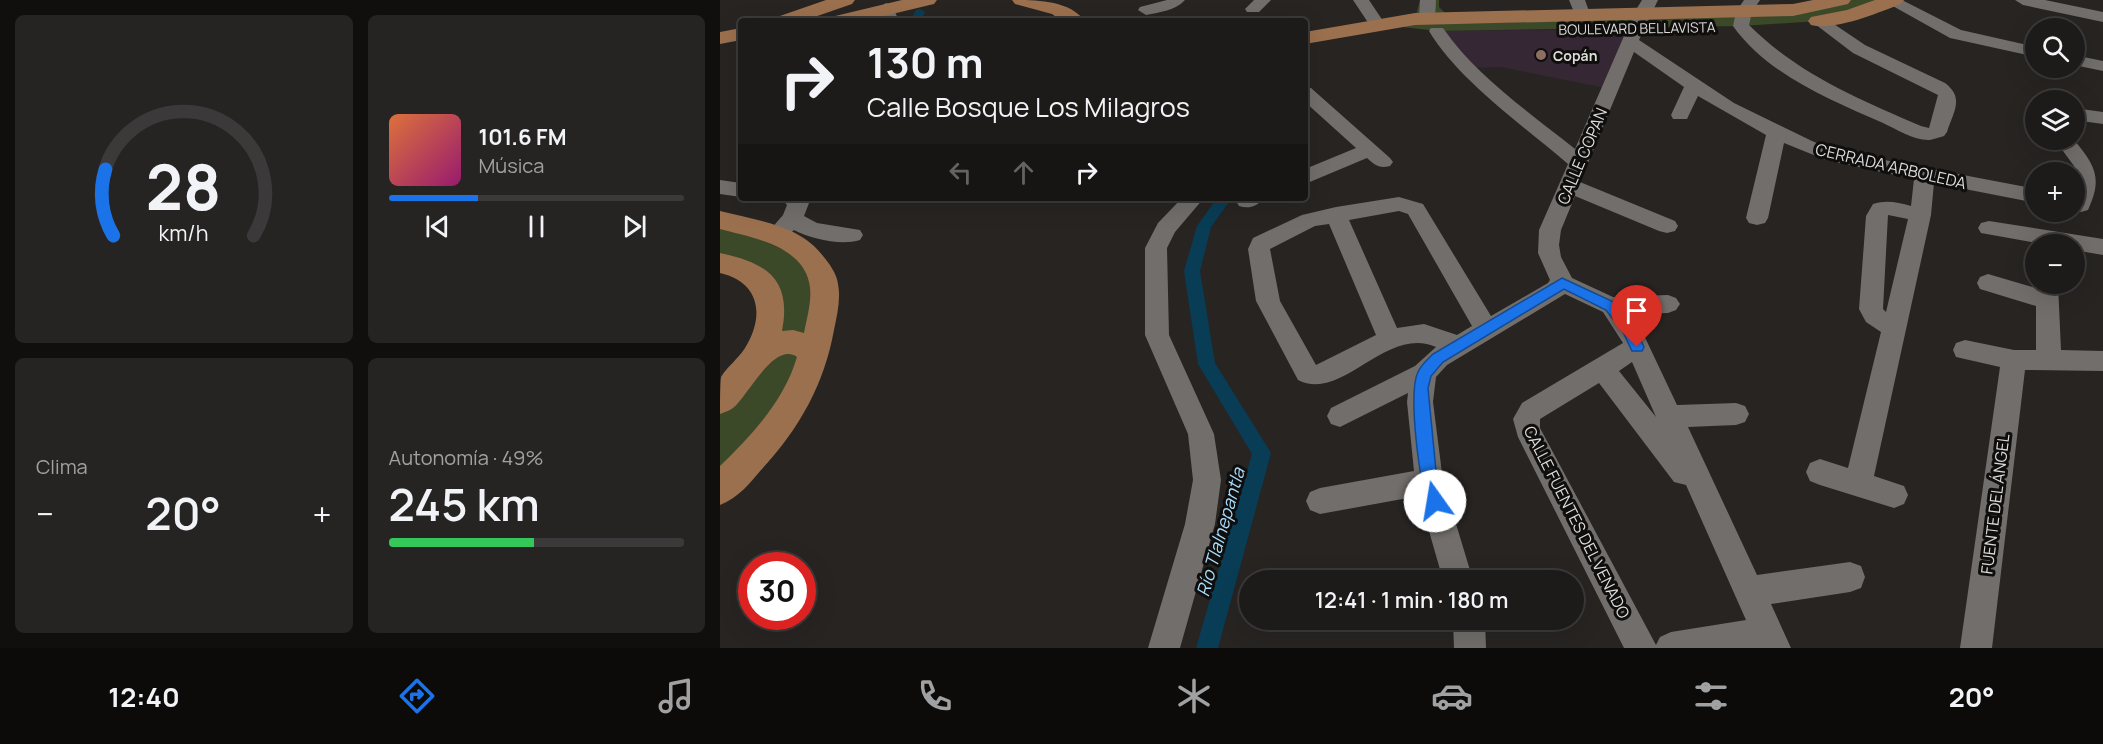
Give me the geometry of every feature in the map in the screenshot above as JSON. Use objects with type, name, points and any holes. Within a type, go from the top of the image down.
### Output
[{"type":"main road","points":[[824,10],[845,0]]},
{"type":"main road","points":[[796,18],[862,0]]},
{"type":"main road","points":[[854,18],[893,11],[927,0]]},
{"type":"main road","points":[[1022,0],[1059,10],[1071,18]]},
{"type":"main road","name":"BOULEVARD BELLAVISTA","points":[[1430,17],[1640,21],[1793,10],[1841,0]]},
{"type":"main road","name":"BOULEVARD BELLAVISTA","points":[[1746,12],[1819,21],[1851,15],[1892,0]]},
{"type":"main road","name":"BOULEVARD BELLAVISTA","points":[[1308,38],[1377,24],[1430,17],[1580,7],[1640,21]]},
{"type":"main road","points":[[720,38],[738,35]]},
{"type":"main road","points":[[720,47],[738,44]]},
{"type":"main road","points":[[720,220],[786,218],[804,252],[816,265],[824,285],[822,313],[802,388],[784,416],[734,476],[720,489]]},
{"type":"main road","points":[[720,263],[747,270],[761,282],[770,297],[767,333],[758,353],[723,395]]},
{"type":"main road","points":[[758,353],[781,343],[792,342],[805,344],[813,353]]},
{"type":"street","points":[[1146,10],[1170,5],[1177,0]]},
{"type":"street","points":[[1361,0],[1377,24]]},
{"type":"street","points":[[1892,0],[1956,34],[2025,50]]},
{"type":"street","points":[[2023,0],[2103,17]]},
{"type":"street","points":[[1746,12],[1759,46],[1789,69],[1827,92],[1914,130],[1929,134],[1937,132],[1948,99],[1947,93],[1859,49],[1819,21]]},
{"type":"street","points":[[1430,17],[1444,45],[1579,163]]},
{"type":"street","name":"CERRADA ARBOLEDA","points":[[1640,21],[1691,90],[1776,134],[1833,156],[2025,194]]},
{"type":"street","name":"CALLE COPAN","points":[[1562,283],[1560,273],[1550,259],[1548,247],[1550,230],[1571,186],[1640,21]]},
{"type":"street","points":[[2085,62],[2103,66]]},
{"type":"street","points":[[1680,115],[1691,90]]},
{"type":"street","points":[[1308,176],[1376,156],[1314,110]]},
{"type":"street","points":[[2085,116],[2103,118]]},
{"type":"street","points":[[1757,218],[1776,134]]},
{"type":"street","points":[[2085,169],[2091,183],[2089,193],[2085,198]]},
{"type":"street","points":[[1858,483],[1920,215],[1925,175]]},
{"type":"street","points":[[1571,186],[1666,226]]},
{"type":"street","points":[[720,187],[738,190]]},
{"type":"street","points":[[1164,648],[1200,524],[1207,480],[1201,434],[1157,335],[1155,309],[1156,248],[1166,228],[1191,201]]},
{"type":"street","points":[[1458,346],[1439,337],[1416,332],[1390,340],[1321,375],[1313,376],[1306,373],[1268,301],[1259,249],[1261,244],[1310,220],[1399,204],[1408,205],[1416,209],[1487,330]]},
{"type":"street","points":[[1894,328],[1880,321],[1871,309],[1877,216],[1880,209],[1891,208],[1920,215]]},
{"type":"street","points":[[2085,208],[2103,209]]},
{"type":"street","points":[[1336,214],[1390,340]]},
{"type":"street","points":[[786,218],[812,230],[852,235]]},
{"type":"street","points":[[2083,222],[2093,245]]},
{"type":"street","points":[[1989,228],[2025,237]]},
{"type":"street","points":[[1340,416],[1424,373],[1438,358],[1557,289],[1562,283],[1611,306],[1625,323],[1637,347],[1771,640],[1671,648]]},
{"type":"street","points":[[1988,283],[2025,289]]},
{"type":"street","points":[[2047,294],[2049,359]]},
{"type":"street","points":[[1611,306],[1668,304]]},
{"type":"street","name":"CALLE FUENTES DEL VENADO","points":[[1637,347],[1531,411],[1526,419],[1527,429],[1641,648]]},
{"type":"street","points":[[1965,350],[2014,360],[2103,361]]},
{"type":"street","name":"FUENTE DEL ÁNGEL","points":[[1976,648],[2014,360]]},
{"type":"street","points":[[1602,368],[1707,503]]},
{"type":"street","points":[[1424,373],[1420,388],[1420,402],[1429,481],[1455,570]]},
{"type":"street","points":[[1669,417],[1736,414]]},
{"type":"street","points":[[1820,472],[1894,495]]},
{"type":"street","points":[[1320,501],[1429,481]]},
{"type":"street","points":[[1749,592],[1850,577]]},
{"type":"street","points":[[1469,630],[1470,648]]},
{"type":"shaded area","name":"Copán","points":[[1636,29],[1610,89],[1501,67],[1468,68],[1437,31]]},
{"type":"green space","points":[[1420,0],[1439,0],[1439,7],[1450,18],[1744,12],[1841,0],[1894,0],[1819,21],[1741,26],[1437,31],[1377,24],[1415,19]]},
{"type":"green space","points":[[720,220],[816,265],[813,353],[720,489],[720,400],[729,390],[770,297],[720,263]]},
{"type":"waterway","name":"Río Tlalnepantla","points":[[916,18],[920,12]]},
{"type":"waterway","name":"Río Tlalnepantla","points":[[1207,648],[1262,453],[1207,364],[1192,271],[1204,226],[1223,201]]},
{"type":"place","name":"Copán","points":[[1541,55]]},
{"type":"route","points":[[1435,501],[1429,481],[1420,388],[1424,373],[1438,358],[1557,289],[1562,283],[1611,306],[1629,329],[1637,347]]}]
